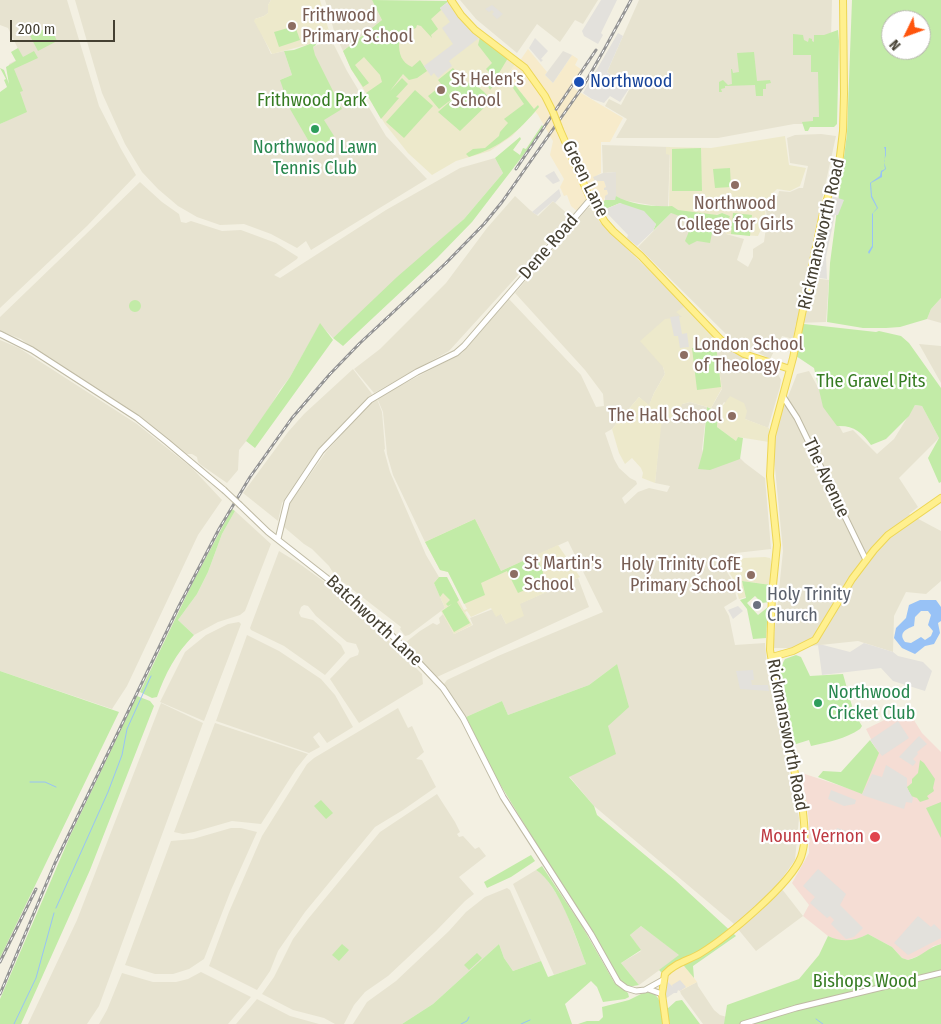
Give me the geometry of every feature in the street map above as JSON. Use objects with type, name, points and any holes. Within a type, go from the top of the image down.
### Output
[{"type":"main road","name":"Green Lane","points":[[452,0],[461,15],[475,30],[525,68],[545,96],[554,112],[590,200],[605,222],[641,256],[722,341],[744,354],[790,369]]},
{"type":"main road","name":"Rickmansworth Road","points":[[663,980],[668,970],[712,946],[790,877],[800,859],[804,838],[804,818],[773,670],[770,641],[777,545],[770,476],[772,436],[784,398],[824,208],[839,164],[842,146],[844,0]]},
{"type":"main road","points":[[772,658],[812,644],[852,579],[888,535],[941,498]]},
{"type":"main road","points":[[773,670],[785,654]]},
{"type":"main road","points":[[663,980],[662,994],[666,1024]]},
{"type":"street","name":"Dene Road","points":[[278,539],[287,502],[316,457],[370,400],[456,353],[471,339],[590,200]]},
{"type":"street","name":"Batchworth Lane","points":[[0,334],[32,350],[137,418],[224,490],[268,532],[356,601],[416,658],[443,688],[463,718],[503,797],[590,934],[614,978],[629,989],[636,991],[648,989],[662,994]]},
{"type":"street","name":"The Avenue","points":[[784,398],[798,418],[866,560]]},
{"type":"street","points":[[742,1024],[796,1008],[941,973]]},
{"type":"street","points":[[648,989],[663,980]]},
{"type":"shaded area","points":[[0,0],[67,0],[99,106],[136,175],[87,226],[0,308],[0,124],[12,118],[9,64],[22,57],[8,28],[0,25]]},
{"type":"shaded area","points":[[75,0],[271,0],[268,5],[268,13],[255,19],[271,54],[284,51],[292,75],[280,80],[324,120],[313,47],[331,39],[347,71],[386,136],[427,179],[311,250],[306,241],[297,248],[271,234],[244,224],[220,225],[197,217],[178,206],[158,189],[142,172],[125,144],[102,93]]},
{"type":"shaded area","name":"Frithwood Primary School","points":[[271,0],[320,0],[329,31],[310,44],[272,54],[254,21],[268,13],[268,5]]},
{"type":"shaded area","points":[[325,0],[372,0],[382,20],[343,51],[335,34]]},
{"type":"shaded area","name":"St Helen's School","points":[[372,0],[455,10],[516,63],[507,75],[535,112],[512,136],[490,151],[456,161],[432,175],[408,153],[385,124],[351,69],[343,51],[382,20]]},
{"type":"shaded area","points":[[460,0],[598,0],[583,24],[575,20],[560,42],[537,24],[517,53],[476,19]]},
{"type":"shaded area","points":[[601,0],[617,0],[601,33],[603,35],[598,44],[584,36],[582,31]]},
{"type":"shaded area","points":[[639,0],[832,0],[831,40],[837,124],[794,124],[718,138],[616,138],[627,119],[605,106],[609,99],[621,105],[631,86],[607,72]]},
{"type":"shaded area","points":[[449,1],[479,38],[449,61],[452,66],[438,78],[434,73],[431,76],[424,66],[453,44],[442,28],[450,22],[440,8]]},
{"type":"shaded area","points":[[492,5],[503,14],[497,19],[492,14],[494,12],[492,10],[489,12],[485,9]]},
{"type":"shaded area","points":[[618,33],[623,36],[607,72],[630,87],[620,102],[610,96],[604,103],[592,99],[583,93]]},
{"type":"shaded area","points":[[535,38],[548,51],[541,59],[543,60],[541,62],[529,48]]},
{"type":"shaded area","points":[[528,49],[547,72],[545,75],[553,83],[572,55],[578,59],[575,65],[582,70],[571,87],[623,118],[610,142],[601,142],[601,173],[593,178],[604,180],[606,187],[604,190],[607,189],[608,194],[604,199],[607,204],[596,210],[587,200],[577,211],[571,206],[567,195],[564,196],[560,187],[564,179],[550,155],[553,141],[538,115],[507,75]]},
{"type":"shaded area","points":[[563,51],[572,55],[553,83],[545,75]]},
{"type":"shaded area","points":[[821,134],[836,136],[812,245],[812,278],[829,280],[826,322],[796,323],[793,339],[782,336],[770,359],[728,336],[638,247],[671,213],[727,222],[726,234],[744,239],[737,260],[748,267],[753,257],[753,249],[764,242],[767,220],[765,200],[778,196],[779,191],[790,192],[803,188],[808,166],[790,163],[787,138],[795,135]]},
{"type":"shaded area","name":"Northwood College for Girls","points":[[785,136],[789,165],[806,168],[800,186],[790,191],[777,189],[768,198],[764,199],[766,219],[758,236],[726,234],[727,222],[730,216],[722,213],[708,218],[669,208],[670,155],[666,154],[666,147],[711,148]]},
{"type":"shaded area","points":[[602,145],[670,147],[668,208],[622,200],[616,196],[616,172],[603,173]]},
{"type":"shaded area","points":[[495,158],[503,173],[464,219],[333,338],[320,324],[290,377],[259,425],[239,450],[238,470],[227,483],[201,465],[197,457],[187,454],[134,413],[44,357],[21,339],[0,331],[0,317],[140,182],[162,202],[179,214],[181,222],[191,221],[222,231],[241,230],[276,243],[298,257],[274,275],[280,278],[386,210],[460,168]]},
{"type":"shaded area","points":[[554,171],[560,181],[553,184],[545,176]]},
{"type":"shaded area","points":[[616,172],[616,201],[605,200],[605,196],[608,194],[607,190],[604,190],[606,187],[604,181],[595,181],[593,177],[603,173]]},
{"type":"shaded area","points":[[559,189],[561,196],[555,203],[553,201],[537,215],[532,212]]},
{"type":"shaded area","points":[[515,196],[538,216],[553,201],[571,217],[449,351],[374,393],[354,369],[380,349],[446,283],[487,228]]},
{"type":"shaded area","points":[[832,196],[844,200],[838,215],[835,215],[826,257],[827,279],[814,277],[826,213]]},
{"type":"shaded area","points":[[620,203],[644,211],[656,224],[653,231],[637,246],[627,238],[628,235],[604,210]]},
{"type":"shaded area","points":[[588,208],[591,208],[600,222],[685,306],[663,367],[665,374],[649,406],[639,397],[612,429],[605,433],[619,468],[636,481],[637,484],[622,498],[625,504],[638,492],[649,488],[667,492],[670,486],[655,483],[661,418],[682,404],[690,402],[707,407],[702,449],[704,454],[736,454],[765,478],[771,549],[736,553],[722,564],[732,580],[737,599],[724,607],[729,616],[735,645],[765,643],[768,677],[799,818],[795,860],[778,884],[803,916],[756,951],[733,923],[594,806],[569,776],[608,726],[617,664],[589,685],[508,715],[502,701],[466,717],[444,684],[447,680],[498,656],[603,612],[568,541],[501,571],[475,519],[425,542],[393,475],[387,454],[383,412],[377,398],[462,353],[509,299],[581,375],[596,407],[604,406],[603,394],[585,370],[515,293]]},
{"type":"shaded area","points":[[941,298],[941,323],[927,319],[931,309]]},
{"type":"shaded area","name":"London School of Theology","points":[[685,306],[714,336],[722,388],[711,408],[690,402],[682,404],[677,422],[662,418],[655,483],[642,478],[641,468],[632,458],[625,464],[619,453],[612,429],[639,397],[649,405],[665,374],[663,367],[640,341],[665,319],[682,317],[676,312]]},
{"type":"shaded area","points":[[679,316],[682,334],[687,333],[689,347],[680,348],[678,336],[674,336],[670,317]]},
{"type":"shaded area","points":[[714,337],[722,346],[772,368],[778,374],[781,380],[780,387],[768,428],[745,419],[724,402],[718,412],[711,408],[722,389]]},
{"type":"shaded area","points":[[0,340],[19,348],[137,424],[192,468],[222,500],[198,535],[127,686],[112,709],[0,671]]},
{"type":"shaded area","points":[[919,344],[941,346],[941,383]]},
{"type":"shaded area","points":[[353,369],[372,394],[317,451],[282,503],[278,521],[243,493],[288,432],[304,414]]},
{"type":"shaded area","points":[[809,371],[843,433],[853,430],[877,454],[894,439],[915,405],[922,406],[939,438],[899,478],[918,507],[909,514],[941,531],[941,581],[926,594],[906,592],[894,616],[893,652],[858,641],[792,648],[773,648],[783,551],[772,437],[797,374]]},
{"type":"shaded area","name":"The Hall School","points":[[730,396],[744,403],[747,411],[745,419],[769,428],[769,442],[738,437],[736,441],[717,427],[718,412]]},
{"type":"shaded area","points":[[377,399],[382,412],[384,450],[390,472],[426,555],[439,577],[434,583],[445,608],[405,636],[400,629],[401,627],[335,576],[329,566],[312,549],[284,527],[288,506],[326,452],[371,402]]},
{"type":"shaded area","points":[[235,511],[271,544],[245,611],[240,615],[218,622],[194,635],[178,620],[197,594],[208,572],[222,534]]},
{"type":"shaded area","name":"St Martin's School","points":[[475,519],[501,571],[558,545],[580,577],[520,604],[524,616],[506,624],[501,614],[496,617],[491,608],[471,617],[467,611],[465,612],[472,625],[454,634],[441,611],[445,608],[434,583],[439,577],[447,577],[464,610],[467,609],[448,572],[440,570],[425,542]]},
{"type":"shaded area","points":[[279,551],[333,588],[370,622],[422,674],[423,684],[359,723],[330,679],[350,658],[358,655],[359,651],[356,644],[347,642],[316,616],[308,606],[304,605],[301,607],[299,613],[301,617],[313,620],[341,645],[345,653],[325,675],[284,646],[251,630],[250,628]]},
{"type":"shaded area","name":"Holy Trinity CofE Primary School","points":[[744,558],[770,558],[771,561],[771,585],[742,581],[746,597],[739,599],[734,580],[726,568]]},
{"type":"shaded area","points":[[578,578],[589,607],[437,677],[407,645],[406,642],[420,631],[433,623],[437,625],[440,623],[439,618],[443,614],[454,634],[473,625],[470,618],[493,609],[501,614],[506,624],[519,604]]},
{"type":"shaded area","points":[[738,606],[743,611],[733,619],[728,610]]},
{"type":"shaded area","points":[[239,622],[241,624],[204,721],[160,702],[185,652],[206,635],[228,624]]},
{"type":"shaded area","points":[[247,635],[279,651],[321,679],[335,695],[353,727],[327,743],[319,732],[313,737],[320,747],[309,753],[216,721]]},
{"type":"shaded area","points":[[864,643],[893,652],[898,656],[923,662],[932,671],[925,691],[893,681],[881,668],[822,675],[818,645],[850,652]]},
{"type":"shaded area","points":[[753,670],[754,680],[751,680],[752,685],[768,685],[769,691],[740,689],[736,671]]},
{"type":"shaded area","points":[[161,703],[203,723],[99,1006],[87,1024],[28,1024],[77,920]]},
{"type":"shaded area","points":[[398,708],[408,728],[412,726],[424,752],[416,759],[422,760],[436,787],[375,827],[305,912],[278,951],[270,971],[257,990],[209,966],[229,912],[262,836],[307,764]]},
{"type":"shaded area","name":"Mount Vernon","points":[[907,709],[922,733],[941,752],[941,944],[933,946],[928,952],[908,960],[902,958],[892,947],[868,934],[854,941],[838,941],[828,936],[803,916],[809,905],[792,883],[809,853],[809,821],[802,773],[862,793],[878,753],[866,729]]},
{"type":"shaded area","points":[[898,721],[909,738],[882,756],[870,740]]},
{"type":"shaded area","points":[[215,723],[308,754],[296,769],[261,824],[232,821],[194,832],[183,834],[174,832]]},
{"type":"shaded area","points":[[919,736],[927,744],[917,752],[918,754],[913,759],[916,762],[913,766],[899,757]]},
{"type":"shaded area","points":[[886,765],[907,778],[907,788],[913,798],[912,803],[906,802],[904,809],[862,795],[872,774],[882,777]]},
{"type":"shaded area","points":[[831,790],[856,800],[855,804],[844,806],[828,799]]},
{"type":"shaded area","points":[[437,794],[455,822],[460,832],[457,834],[459,837],[463,836],[475,849],[479,847],[486,856],[459,877],[474,894],[388,976],[365,992],[354,1005],[344,1024],[335,1024],[324,1018],[293,1010],[262,994],[274,977],[293,939],[380,832]]},
{"type":"shaded area","points":[[231,828],[241,828],[257,832],[231,890],[204,959],[189,969],[173,974],[155,974],[125,965],[171,841],[193,839]]},
{"type":"shaded area","points":[[837,828],[846,831],[843,838],[848,840],[849,844],[844,844],[841,838],[834,838]]},
{"type":"shaded area","points":[[818,869],[846,894],[840,905],[863,928],[854,937],[846,939],[831,924],[834,920],[830,916],[827,918],[810,903],[815,897],[803,886]]},
{"type":"shaded area","points":[[536,870],[544,875],[563,904],[586,964],[554,975],[513,884]]},
{"type":"shaded area","points":[[507,888],[510,890],[541,961],[513,971],[504,958],[499,944],[433,1004],[402,1024],[353,1024],[367,1002],[396,981],[449,931],[466,912],[485,897]]},
{"type":"shaded area","points":[[918,916],[931,927],[934,924],[941,931],[941,938],[908,955],[894,943]]},
{"type":"shaded area","points":[[641,926],[680,955],[639,985],[621,963],[641,951],[630,935]]},
{"type":"shaded area","points":[[685,965],[697,982],[680,991],[672,987],[667,981],[671,972]]},
{"type":"shaded area","points":[[201,972],[251,997],[228,1024],[99,1024],[107,1010],[122,973],[153,982],[176,982],[188,979]]},
{"type":"shaded area","points":[[680,980],[686,987],[665,999],[667,981],[673,987],[672,985]]},
{"type":"shaded area","points":[[697,982],[714,1010],[720,1015],[730,1018],[726,1024],[703,1024],[681,994],[680,991]]},
{"type":"shaded area","points":[[257,999],[290,1016],[319,1024],[236,1024]]},
{"type":"green space","points":[[372,0],[449,1],[431,19],[438,29],[431,35],[432,38],[421,26],[417,25],[416,28],[406,32],[408,38],[399,43],[400,54],[405,63],[412,67],[420,60],[427,71],[417,78],[409,80],[403,74],[390,91],[402,78],[408,84],[396,97],[399,98],[381,119],[366,93],[382,82],[380,75],[364,57],[355,65],[369,83],[363,87],[351,69],[343,51],[382,20]]},
{"type":"green space","points":[[852,0],[941,0],[941,298],[931,309],[927,319],[900,327],[863,328],[827,322],[830,263],[847,134]]},
{"type":"green space","points":[[295,26],[300,40],[279,47],[274,32]]},
{"type":"green space","points":[[48,27],[52,30],[57,41],[38,51],[30,36]]},
{"type":"green space","points":[[838,30],[837,124],[834,127],[810,127],[808,131],[805,131],[802,122],[813,121],[813,117],[819,117],[818,72],[811,72],[811,55],[793,55],[793,34],[803,35],[804,40],[808,42],[809,38],[814,42],[814,35],[824,35]]},
{"type":"green space","points":[[480,37],[508,58],[495,76],[496,83],[490,90],[486,83],[489,72],[486,69],[492,63],[478,45]]},
{"type":"green space","name":"Frithwood Park","points":[[315,42],[316,45],[313,47],[315,55],[342,109],[324,120],[334,136],[315,152],[290,109],[280,80],[292,75],[284,51],[294,50]]},
{"type":"green space","points":[[18,48],[23,57],[34,51],[38,58],[14,69],[23,91],[20,92],[27,112],[0,124],[0,92],[7,87],[4,80],[6,79],[0,68],[4,70],[9,84],[6,67],[16,61],[11,52]]},
{"type":"green space","points":[[754,52],[757,81],[770,80],[771,83],[766,84],[766,89],[763,89],[763,96],[756,96],[755,85],[725,86],[725,88],[721,89],[722,92],[719,92],[719,82],[723,80],[728,85],[732,84],[731,69],[733,73],[739,72],[737,53]]},
{"type":"green space","points":[[453,68],[466,84],[465,88],[469,83],[473,84],[479,87],[492,100],[460,131],[438,112],[463,90],[453,98],[447,92],[452,99],[439,109],[428,96],[442,85],[438,80]]},
{"type":"green space","points":[[515,85],[534,109],[538,105],[539,107],[508,138],[469,157],[466,154],[473,149],[485,148],[499,136],[508,123],[504,119],[524,104],[513,88]]},
{"type":"green space","points":[[415,90],[433,106],[404,138],[386,122]]},
{"type":"green space","points":[[542,125],[544,128],[472,222],[437,258],[343,346],[333,338],[397,277],[464,219],[503,173],[495,158],[520,137],[521,139],[513,150],[520,155],[523,148],[526,149]]},
{"type":"green space","points":[[701,148],[702,191],[672,191],[672,149]]},
{"type":"green space","points":[[730,168],[731,187],[715,188],[713,169]]},
{"type":"green space","points":[[616,196],[629,202],[643,205],[672,206],[678,210],[717,215],[722,213],[730,216],[727,224],[714,223],[710,243],[697,241],[689,245],[685,241],[692,224],[685,218],[671,213],[653,231],[656,224],[620,203],[603,210],[600,205],[605,200],[615,200]]},
{"type":"green space","points":[[733,213],[752,215],[750,236],[731,234]]},
{"type":"green space","points":[[135,300],[141,306],[135,312],[129,306]]},
{"type":"green space","points":[[320,323],[333,340],[255,448],[246,441],[290,377]]},
{"type":"green space","name":"The Gravel Pits","points":[[804,324],[879,331],[901,336],[909,343],[941,388],[941,482],[939,483],[928,458],[939,438],[922,406],[915,405],[909,416],[886,439],[871,445],[857,430],[837,426],[823,407],[814,368],[796,356],[801,327]]},
{"type":"green space","points":[[716,345],[721,387],[697,390],[692,348]]},
{"type":"green space","points":[[707,407],[718,412],[717,427],[736,441],[738,437],[743,438],[740,459],[710,470],[698,469],[703,451]]},
{"type":"green space","points":[[232,509],[235,511],[222,534],[208,572],[197,594],[178,620],[194,635],[172,664],[157,697],[152,698],[140,692],[193,582]]},
{"type":"green space","points":[[475,519],[501,571],[536,555],[543,572],[541,583],[518,593],[507,571],[481,583],[485,595],[464,604],[448,572],[440,570],[425,542]]},
{"type":"green space","points":[[439,577],[447,577],[459,600],[457,602],[470,623],[454,632],[442,611],[452,604],[448,606],[446,604],[450,600],[443,593],[440,597],[434,583]]},
{"type":"green space","points":[[742,581],[771,585],[769,602],[762,603],[755,596],[747,603],[758,615],[768,607],[766,638],[753,639],[747,609],[740,600],[746,598]]},
{"type":"green space","name":"Northwood Cricket Club","points":[[796,655],[801,657],[810,676],[843,674],[854,713],[862,726],[860,729],[843,738],[824,743],[811,746],[809,740],[793,745],[779,670],[785,659]]},
{"type":"green space","points":[[617,664],[629,707],[608,726],[616,754],[569,777],[594,806],[597,815],[675,880],[736,936],[693,966],[694,978],[680,961],[662,973],[659,970],[679,955],[641,926],[630,935],[641,950],[621,963],[639,985],[628,987],[619,980],[492,771],[466,717],[502,701],[508,715],[589,685]]},
{"type":"green space","points":[[0,671],[119,712],[0,958]]},
{"type":"green space","points":[[137,696],[150,701],[154,706],[90,870],[21,1024],[0,1024],[0,999],[71,834]]},
{"type":"green space","points":[[870,740],[879,753],[862,794],[818,777],[823,771],[841,772]]},
{"type":"green space","points":[[920,760],[935,779],[934,791],[927,796],[929,799],[920,802],[917,798],[911,796],[907,787],[918,773]]},
{"type":"green space","points":[[321,800],[333,813],[326,819],[314,806]]},
{"type":"green space","points":[[941,802],[941,838],[926,808]]},
{"type":"green space","points":[[531,855],[535,861],[511,877],[487,888],[484,882]]},
{"type":"green space","points":[[542,866],[582,926],[614,982],[628,993],[629,997],[603,1002],[597,987],[591,981],[565,1004],[572,1024],[402,1024],[433,1004],[499,944],[504,958],[513,971],[541,961],[548,977],[586,964],[566,912],[552,887],[536,870]]},
{"type":"green space","name":"Bishops Wood","points":[[868,934],[892,947],[902,958],[908,960],[941,944],[941,1024],[724,1024],[727,1005],[799,979],[819,955],[828,936],[839,940],[848,940]]},
{"type":"green space","points":[[342,944],[349,950],[339,961],[332,955]]},
{"type":"green space","points":[[477,953],[482,958],[469,970],[464,965]]},
{"type":"green space","points":[[645,992],[651,993],[658,998],[664,1024],[578,1024],[587,1021],[599,1021],[603,1017],[602,1007],[629,1000]]},
{"type":"green space","points":[[682,1000],[700,1024],[670,1024],[666,1010],[676,1001]]},
{"type":"water","points":[[884,163],[886,169],[882,172],[882,177],[871,183],[872,196],[878,208],[873,213],[873,247],[869,254],[868,252],[872,246],[872,214],[877,208],[871,197],[870,183],[880,176],[881,171],[885,169]]},
{"type":"water","points":[[920,600],[936,600],[941,607],[941,621],[938,623],[940,633],[934,644],[925,646],[915,654],[902,648],[894,638],[896,628],[906,618],[909,605]],"holes":[[[921,611],[928,611],[931,615],[928,625],[933,631],[931,636],[925,640],[921,637],[911,643],[905,642],[902,636],[908,628],[914,626],[915,617]]]},
{"type":"waterway","points":[[56,908],[108,792],[122,755],[127,729],[151,676]]},
{"type":"waterway","points":[[30,782],[45,782],[56,787]]},
{"type":"waterway","points":[[14,1024],[36,978],[54,913]]},
{"type":"waterway","points":[[461,1024],[467,1021],[469,1017]]},
{"type":"waterway","points":[[816,1019],[823,1024]]},
{"type":"waterway","points":[[521,1024],[530,1020]]},
{"type":"railway","points":[[0,994],[55,863],[179,606],[219,529],[250,477],[292,418],[330,374],[360,343],[446,263],[484,224],[502,202],[584,85],[631,0]]},
{"type":"railway","points":[[516,169],[596,50]]},
{"type":"railway","points":[[0,962],[36,889]]},
{"type":"place","name":"Frithwood Primary School","points":[[292,26]]},
{"type":"place","name":"Northwood","points":[[579,82]]},
{"type":"place","name":"St Helen's School","points":[[441,90]]},
{"type":"place","name":"Northwood Lawn Tennis Club","points":[[315,129]]},
{"type":"place","name":"Northwood College for Girls","points":[[735,185]]},
{"type":"place","name":"London School of Theology","points":[[684,355]]},
{"type":"place","name":"The Hall School","points":[[732,416]]},
{"type":"place","name":"St Martin's School","points":[[514,574]]},
{"type":"place","name":"Holy Trinity CofE Primary School","points":[[751,575]]},
{"type":"place","name":"Holy Trinity Church","points":[[757,605]]},
{"type":"place","name":"Northwood Cricket Club","points":[[818,703]]},
{"type":"place","name":"Mount Vernon","points":[[875,837]]}]
